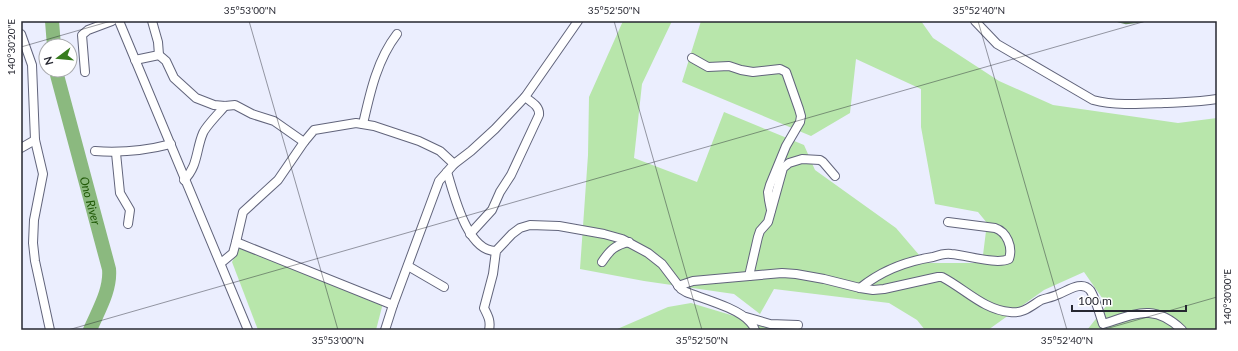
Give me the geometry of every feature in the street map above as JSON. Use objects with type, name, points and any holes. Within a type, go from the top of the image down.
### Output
[{"type":"street","points":[[85,72],[82,35],[88,30],[112,21]]},
{"type":"street","points":[[119,21],[171,144],[184,180],[248,330]]},
{"type":"street","points":[[152,21],[158,42],[159,55],[166,61],[174,78],[196,98],[214,105],[235,105],[252,114],[274,121],[304,142]]},
{"type":"street","points":[[385,330],[439,181],[454,164],[468,154],[495,129],[525,97],[578,21]]},
{"type":"street","points":[[975,21],[997,44],[1093,100],[1107,104],[1150,104],[1217,99]]},
{"type":"street","points":[[21,34],[32,65],[35,140],[44,174],[34,220],[34,249],[35,261],[50,330]]},
{"type":"street","points":[[363,124],[370,90],[388,46],[397,34]]},
{"type":"street","points":[[135,60],[159,55]]},
{"type":"street","points":[[692,58],[708,67],[729,66],[740,70],[753,72],[780,68],[786,72],[801,116],[800,122],[786,146],[770,185],[768,192],[772,210]]},
{"type":"street","points":[[470,234],[492,210],[500,192],[511,175],[539,115],[538,108],[525,97]]},
{"type":"street","points":[[184,180],[194,166],[203,132],[225,106]]},
{"type":"street","points":[[221,264],[232,253],[243,212],[278,180],[314,130],[356,123],[363,124],[419,141],[440,151],[454,164]]},
{"type":"street","points":[[21,148],[35,140]]},
{"type":"street","points":[[96,151],[116,153],[152,149],[171,144]]},
{"type":"street","points":[[116,153],[120,193],[130,210],[128,224]]},
{"type":"street","points":[[749,276],[758,237],[760,231],[768,222],[783,168],[789,163],[802,159],[820,160],[824,162],[835,176]]},
{"type":"street","points":[[447,172],[461,214],[470,234],[481,246],[491,251],[496,251]]},
{"type":"street","points":[[860,288],[889,270],[922,258],[949,254],[1000,262],[1009,259],[1010,245],[999,229],[948,222]]},
{"type":"street","points":[[489,330],[490,320],[484,308],[493,274],[496,251],[512,234],[520,228],[530,225],[559,226],[604,234],[629,242],[648,253],[662,264],[678,286],[686,292],[734,310],[744,316],[770,324],[798,325]]},
{"type":"street","points":[[236,242],[393,305]]},
{"type":"street","points":[[602,262],[608,253],[614,248],[620,244],[629,242]]},
{"type":"street","points":[[408,266],[444,287]]},
{"type":"street","points":[[678,286],[693,281],[782,273],[824,279],[873,290],[942,277],[978,301],[993,308],[1010,312],[1026,310],[1042,300],[1072,288],[1084,286],[1089,289],[1092,294],[1103,324],[1142,313],[1151,313],[1162,316],[1175,323],[1182,330]]},
{"type":"street","points":[[744,316],[755,330]]},
{"type":"green space","points":[[623,21],[672,21],[642,84],[634,158],[697,182],[724,112],[804,145],[815,170],[896,228],[926,263],[982,263],[987,223],[978,212],[935,204],[921,127],[921,89],[856,59],[850,113],[811,136],[682,82],[701,21],[921,21],[933,38],[999,81],[1053,105],[1178,123],[1217,118],[1217,330],[1087,330],[1107,305],[1084,272],[1044,290],[988,330],[925,330],[917,320],[889,303],[774,289],[760,314],[734,294],[644,281],[580,269],[588,155],[589,97]]},
{"type":"green space","points":[[240,246],[383,303],[376,330],[258,330],[232,262]]},
{"type":"green space","points":[[691,303],[781,330],[615,330],[668,307]]},
{"type":"waterway","name":"Ono River","points":[[52,21],[53,38]]},
{"type":"waterway","points":[[1118,21],[1126,23],[1143,21]]},
{"type":"waterway","name":"Ono River","points":[[58,78],[109,269],[106,293],[90,330]]}]
